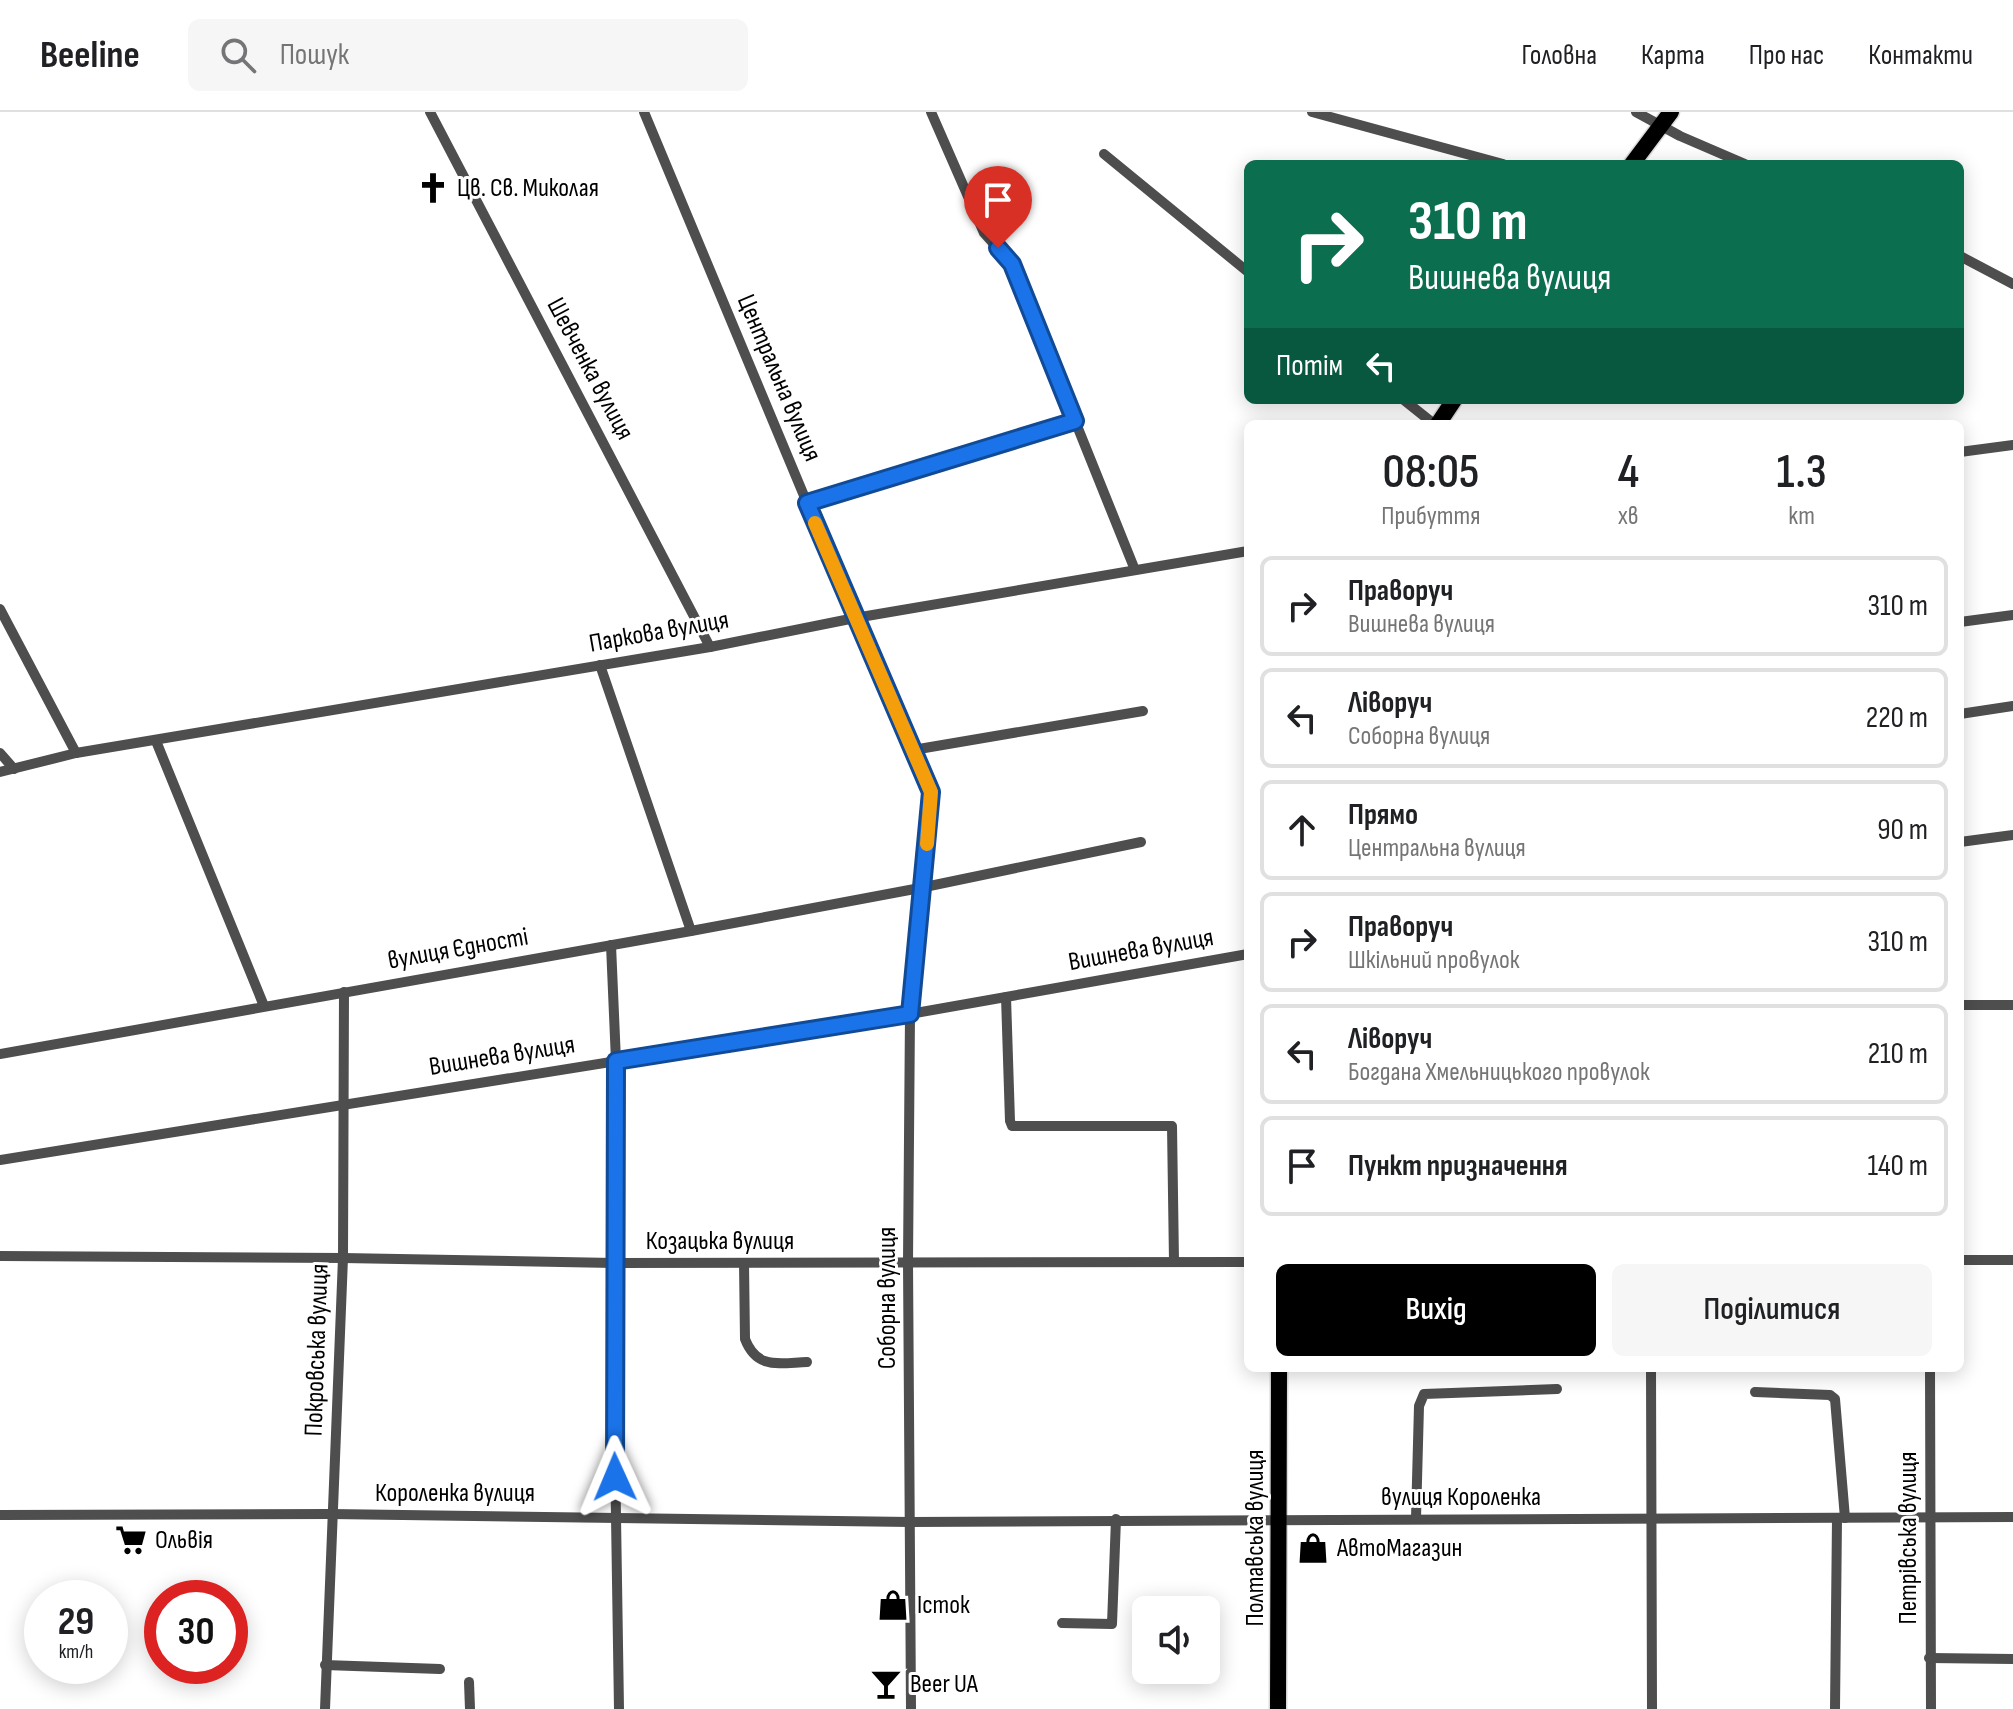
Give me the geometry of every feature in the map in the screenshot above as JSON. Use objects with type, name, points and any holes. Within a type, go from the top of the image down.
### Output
[{"type":"highway","points":[[1635,160],[1671,112]]},
{"type":"highway","name":"Полтавська вулиця","points":[[1278,1709],[1279,1372]]},
{"type":"street","name":"Шевченка вулиця","points":[[430,112],[710,647]]},
{"type":"street","name":"Центральна вулиця","points":[[644,112],[931,792],[923,888]]},
{"type":"street","points":[[931,112],[984,233],[1012,264],[1135,570]]},
{"type":"street","points":[[1312,112],[1488,160]]},
{"type":"street","points":[[1636,112],[1659,126],[1736,160]]},
{"type":"street","points":[[1104,154],[1244,269]]},
{"type":"street","points":[[1964,258],[2013,284]]},
{"type":"street","points":[[1409,404],[1431,420]]},
{"type":"street","points":[[807,503],[1075,421]]},
{"type":"street","points":[[1964,451],[2013,445]]},
{"type":"street","name":"Паркова вулиця","points":[[0,772],[76,753],[710,647],[855,618],[1244,552]]},
{"type":"street","points":[[0,609],[76,753]]},
{"type":"street","points":[[1964,621],[2013,615]]},
{"type":"street","points":[[600,665],[691,931]]},
{"type":"street","points":[[1964,713],[2013,706]]},
{"type":"street","points":[[913,750],[1143,711]]},
{"type":"street","points":[[156,741],[264,1006]]},
{"type":"street","points":[[0,753],[14,769]]},
{"type":"street","points":[[1964,841],[2013,835]]},
{"type":"street","name":"вулиця Єдності","points":[[0,1054],[923,888],[1141,842]]},
{"type":"street","name":"Соборна вулиця","points":[[911,1709],[910,1014],[923,888]]},
{"type":"street","points":[[611,945],[616,1061],[615,1517],[619,1709]]},
{"type":"street","name":"Вишнева вулиця","points":[[0,1160],[910,1014],[1244,955]]},
{"type":"street","name":"Покровська вулиця","points":[[325,1709],[343,1258],[344,992]]},
{"type":"street","points":[[1006,997],[1012,1126],[1172,1126],[1174,1262]]},
{"type":"street","points":[[1964,1005],[2013,1005]]},
{"type":"street","name":"Козацька вулиця","points":[[0,1256],[614,1263],[1244,1262]]},
{"type":"street","points":[[1964,1260],[2013,1260]]},
{"type":"street","points":[[744,1263],[745,1339],[749,1349],[755,1358],[768,1363],[807,1362]]},
{"type":"street","points":[[1651,1372],[1652,1709]]},
{"type":"street","name":"Петрівська вулиця","points":[[1930,1372],[1931,1709]]},
{"type":"street","points":[[1416,1518],[1419,1406],[1424,1394],[1557,1389]]},
{"type":"street","points":[[1755,1392],[1830,1395],[1835,1399],[1841,1518],[1835,1709]]},
{"type":"street","name":"Короленка вулиця","points":[[0,1515],[331,1514],[910,1522]]},
{"type":"street","name":"вулиця Короленка","points":[[910,1522],[2013,1517]]},
{"type":"street","points":[[1062,1623],[1112,1624],[1116,1519]]},
{"type":"street","points":[[1929,1658],[2013,1659]]},
{"type":"street","points":[[325,1665],[440,1669]]},
{"type":"street","points":[[469,1682],[470,1709]]},
{"type":"slow traffic","points":[[815,523],[931,792],[927,844]]},
{"type":"place","name":"Цв. Св. Миколая","points":[[433,188]]},
{"type":"place","name":"Ольвія","points":[[131,1540]]},
{"type":"place","name":"АвтоМагазин","points":[[1313,1548]]},
{"type":"place","name":"Істок","points":[[893,1605]]},
{"type":"place","name":"Beer UA","points":[[886,1684]]},
{"type":"route","points":[[615,1477],[616,1061],[910,1014],[931,792],[807,503],[1075,421],[1012,264],[998,248]]}]
